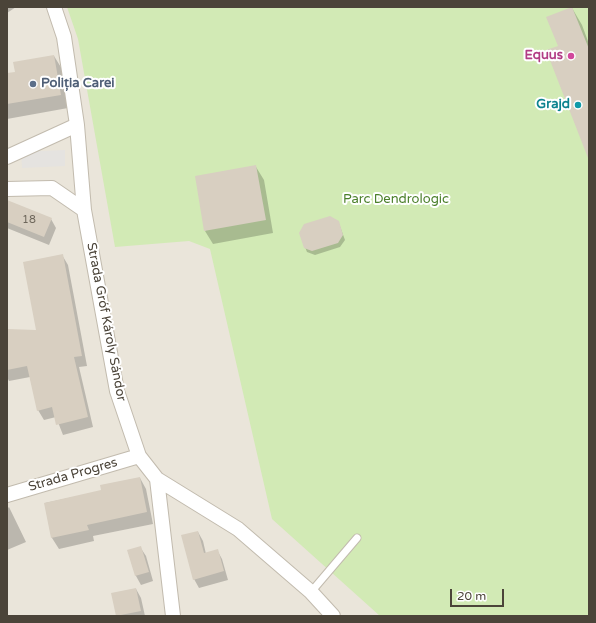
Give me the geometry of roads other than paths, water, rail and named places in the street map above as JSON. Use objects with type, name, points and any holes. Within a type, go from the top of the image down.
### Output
[{"type":"street","name":"Strada Gróf Károly Sándor","points":[[54,7],[64,37],[77,125],[84,210],[117,391],[139,456],[157,479],[238,529],[311,592],[333,616]]},
{"type":"street","points":[[7,157],[77,125]]},
{"type":"street","points":[[7,189],[52,188],[84,210]]},
{"type":"street","name":"Strada Progres","points":[[8,492],[139,456]]},
{"type":"street","points":[[157,479],[173,616]]},
{"type":"lane","points":[[311,592],[358,538]]},
{"type":"place","name":"Equus","points":[[571,56]]},
{"type":"place","name":"Poliția Carei","points":[[33,84]]},
{"type":"place","name":"Grajd","points":[[578,105]]},
{"type":"park label","name":"Parc Dendrologic","points":[[396,200]]}]
